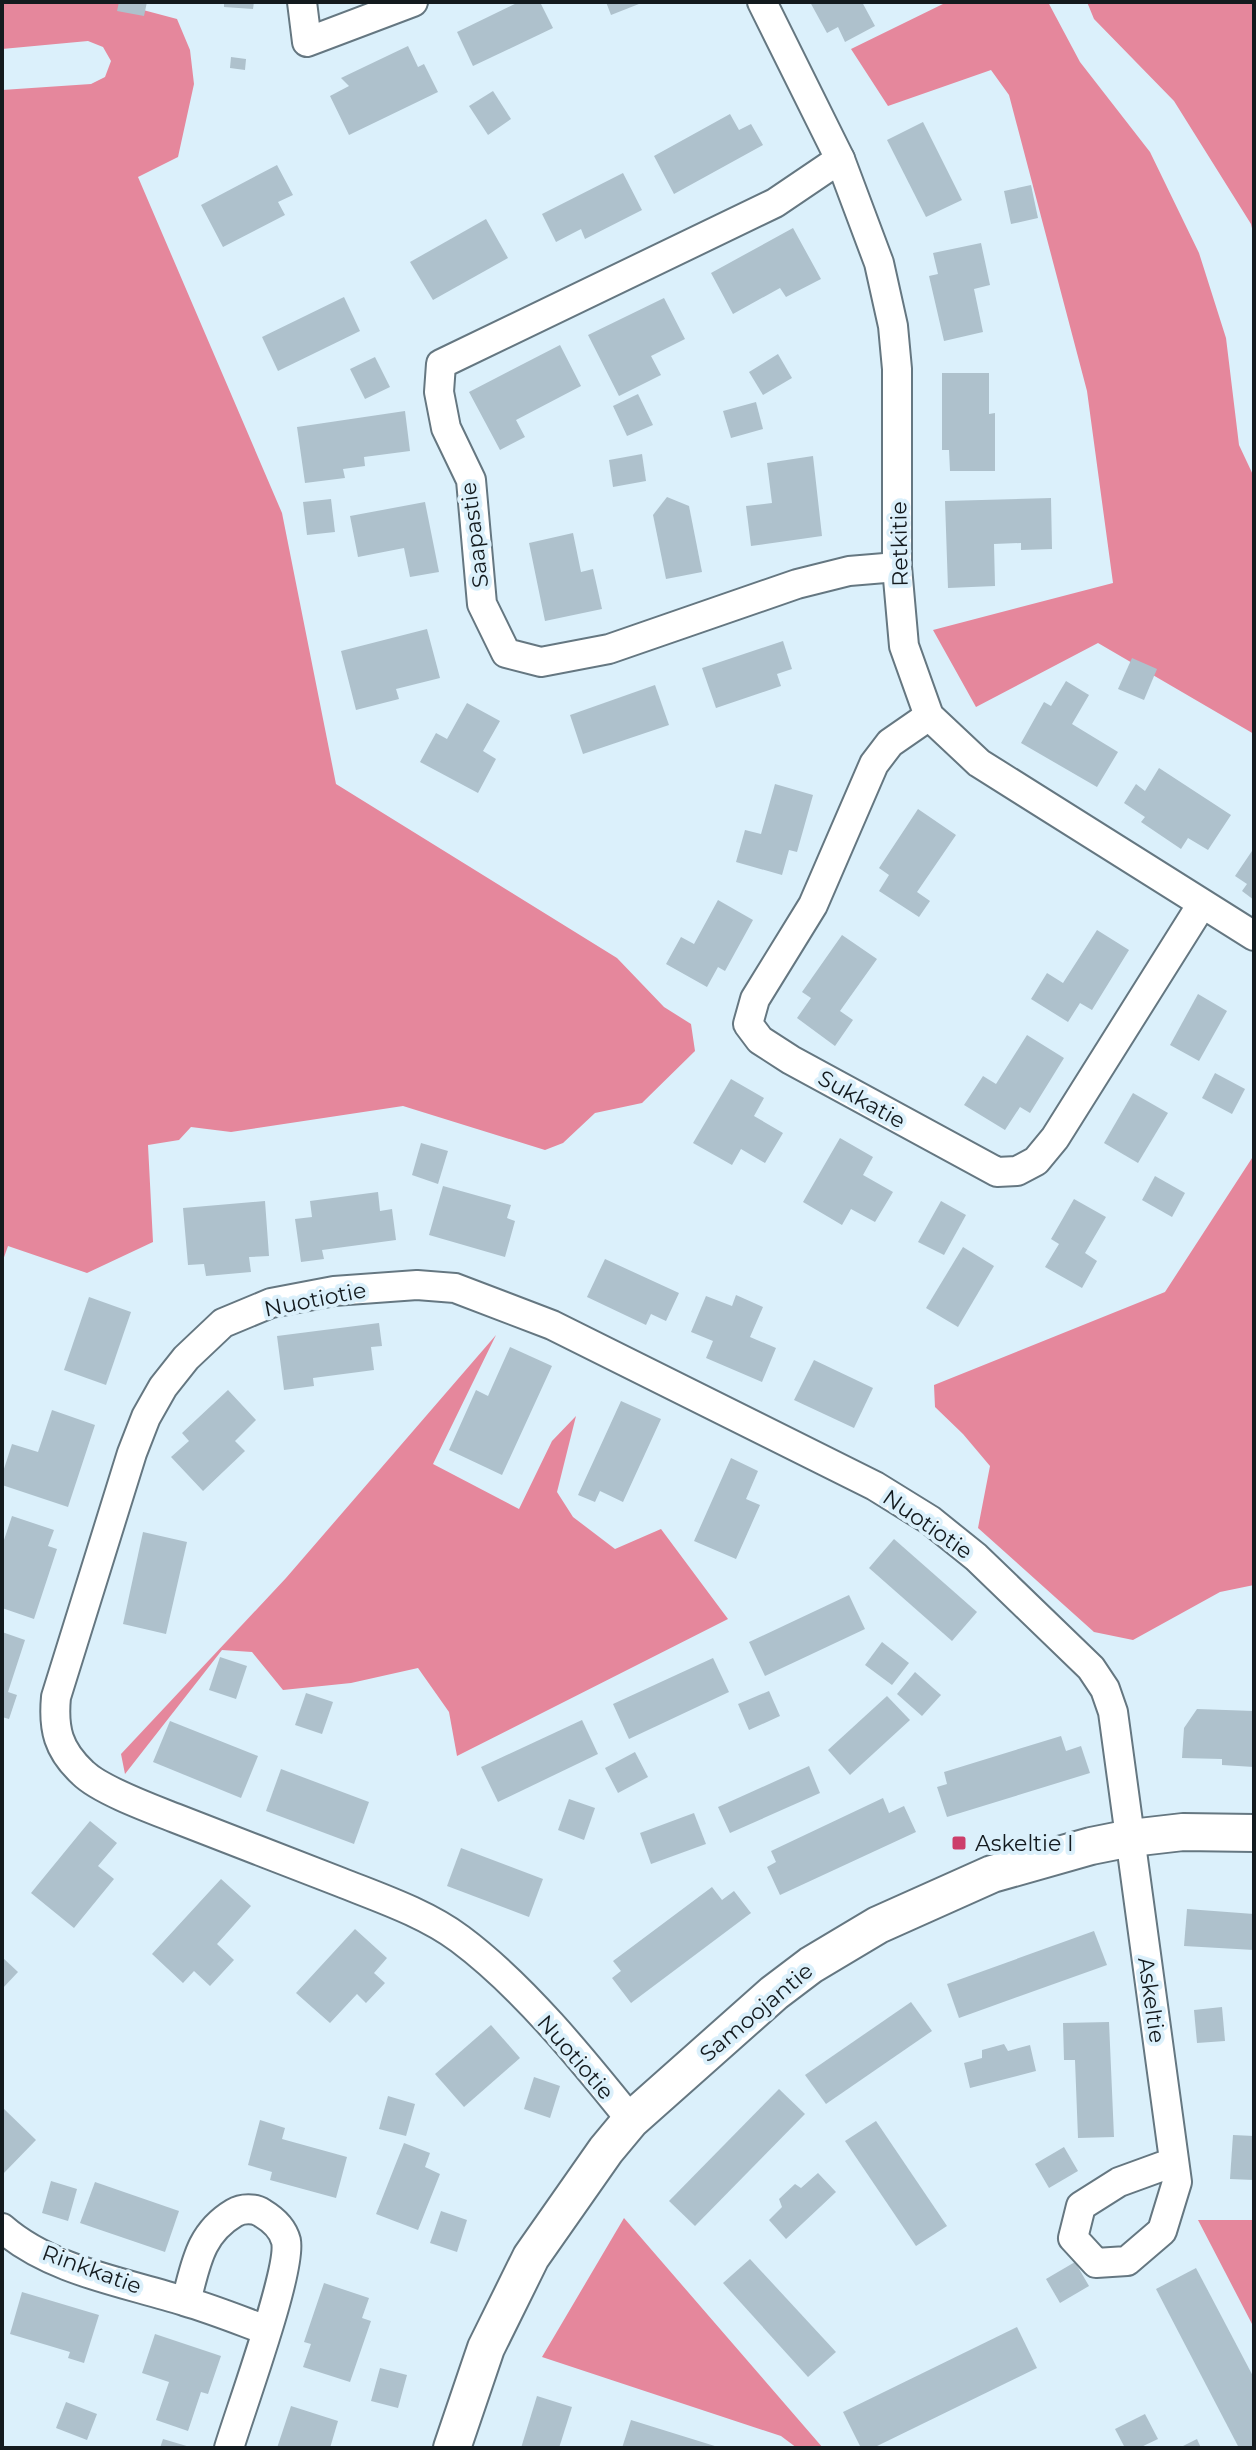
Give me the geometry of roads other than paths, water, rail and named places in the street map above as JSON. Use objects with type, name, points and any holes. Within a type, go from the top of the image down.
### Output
[{"type":"street","points":[[302,2],[307,42],[413,2]]},
{"type":"street","name":"Retkitie","points":[[762,2],[840,159],[879,263],[893,326],[897,369],[897,567],[904,646],[929,716],[979,763],[1254,936]]},
{"type":"street","name":"Saapastie","points":[[840,159],[775,203],[441,364],[439,392],[446,428],[471,480],[482,604],[506,653],[541,662],[609,649],[797,584],[849,571],[897,567]]},
{"type":"street","name":"Sukkatie","points":[[929,716],[890,743],[874,764],[813,905],[755,999],[748,1024],[760,1040],[963,1155],[997,1172],[1017,1171],[1036,1161],[1055,1138],[1202,904]]},
{"type":"street","name":"Nuotiotie","points":[[631,2120],[574,2051],[501,1974],[459,1938],[419,1915],[371,1894],[137,1803],[84,1775],[61,1747],[54,1725],[56,1697],[132,1453],[146,1417],[163,1387],[186,1358],[223,1323],[271,1303],[334,1291],[417,1285],[455,1288],[552,1325],[875,1486],[930,1520],[976,1557],[1091,1668],[1105,1689],[1113,1712],[1131,1838]]},
{"type":"street","name":"Samoojantie","points":[[452,2448],[486,2348],[531,2257],[606,2150],[631,2120],[774,1993],[811,1965],[878,1925],[992,1874],[1131,1838],[1183,1832],[1254,1833]]},
{"type":"street","name":"Askeltie","points":[[1131,1838],[1174,2162]]},
{"type":"street","points":[[186,2301],[207,2235],[222,2220],[239,2209],[258,2210],[275,2222],[286,2241],[281,2282],[229,2448]]},
{"type":"street","name":"Rinkkatie","points":[[2,2228],[57,2261],[186,2301],[266,2330]]},
{"type":"place","name":"Askeltie I","points":[[959,1843]]}]
